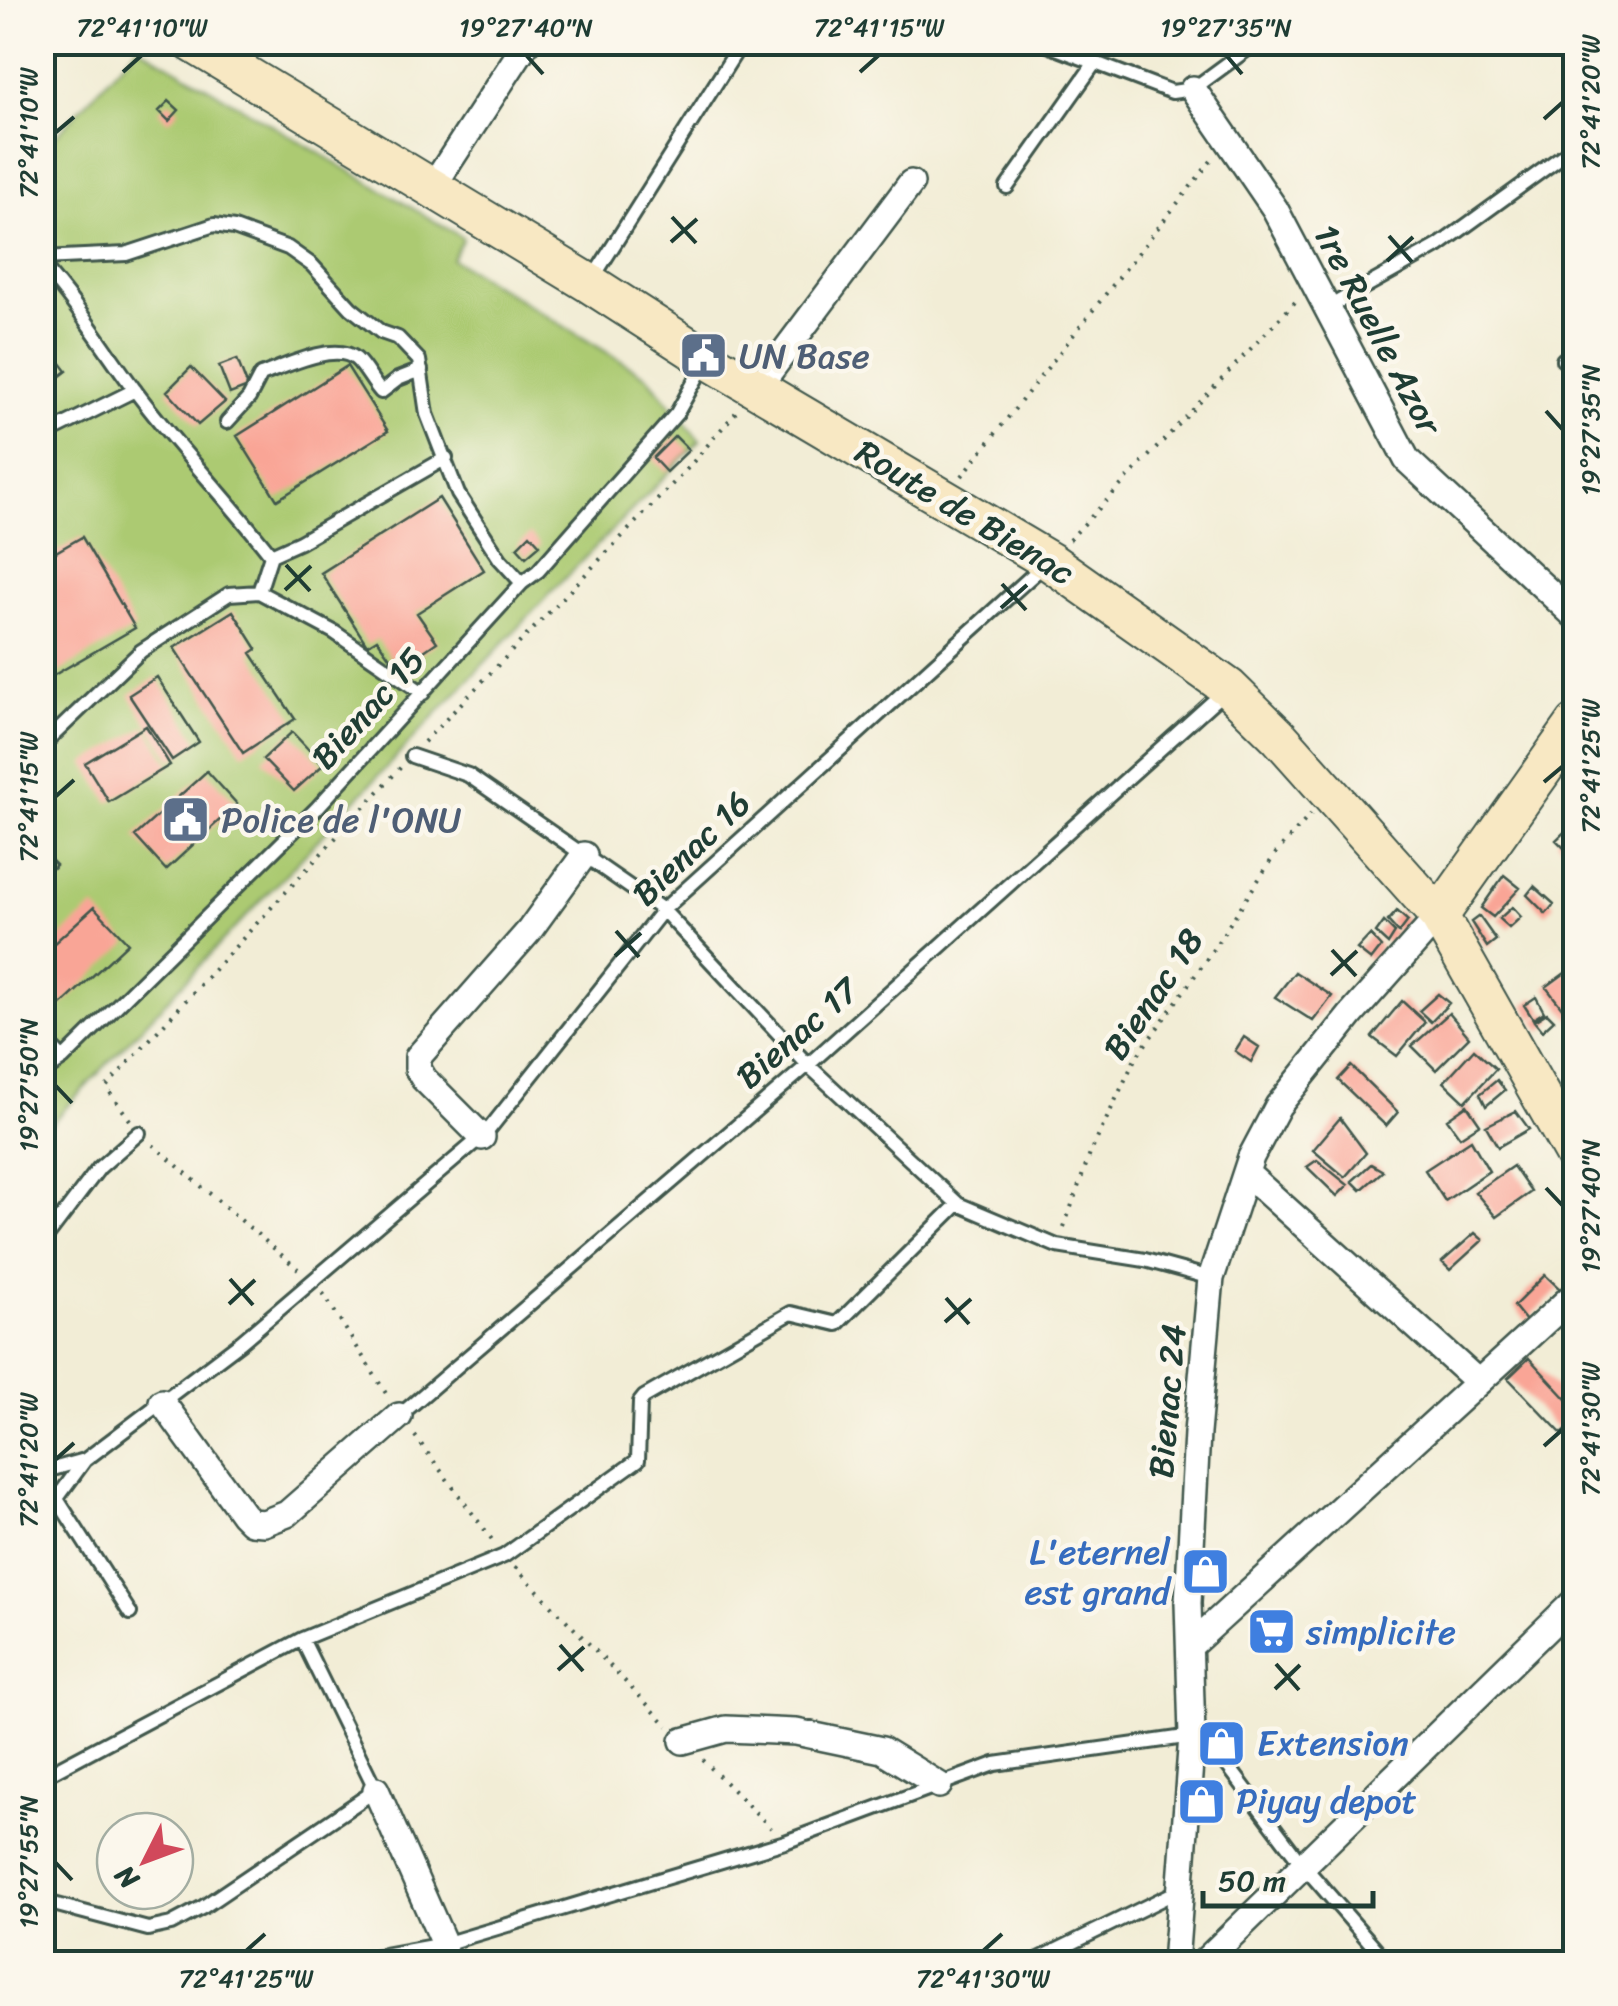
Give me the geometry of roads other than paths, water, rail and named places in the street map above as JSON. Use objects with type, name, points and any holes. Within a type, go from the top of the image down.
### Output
[{"type":"main road","name":"Route de Bienac","points":[[191,42],[707,358],[1049,561],[1228,688],[1330,793],[1439,916],[1576,1158]]},
{"type":"main road","points":[[1439,916],[1569,745]]},
{"type":"street","points":[[432,188],[527,42]]},
{"type":"street","name":"1re Ruelle Azor","points":[[1193,89],[1275,209],[1407,460],[1576,617]]},
{"type":"street","points":[[758,387],[911,183]]},
{"type":"street","points":[[482,1137],[424,1080],[418,1069],[418,1056],[529,931],[584,856]]},
{"type":"street","name":"Bienac 24","points":[[1175,1964],[1192,1736],[1188,1603],[1210,1278],[1246,1173],[1278,1106],[1439,916]]},
{"type":"street","points":[[1246,1173],[1478,1382]]},
{"type":"street","points":[[1190,1646],[1576,1293]]},
{"type":"street","points":[[162,1402],[251,1522],[264,1523],[287,1514],[400,1416]]},
{"type":"street","points":[[1202,1964],[1576,1600]]},
{"type":"street","points":[[683,1741],[726,1730],[796,1732],[882,1750],[940,1785]]},
{"type":"street","points":[[376,1790],[444,1944]]},
{"type":"lane","points":[[589,283],[742,42]]},
{"type":"lane","points":[[1040,42],[1172,92],[1193,89],[1257,42]]},
{"type":"lane","points":[[1008,187],[1094,64]]},
{"type":"lane","points":[[1327,308],[1438,246],[1576,146]]},
{"type":"lane","points":[[42,262],[126,254],[205,227],[234,228],[288,248],[312,265],[351,308],[404,344],[419,360],[427,414],[458,494],[477,526],[522,583]]},
{"type":"lane","points":[[42,262],[74,300],[135,390],[271,554]]},
{"type":"lane","points":[[1563,360],[1576,350]]},
{"type":"lane","points":[[227,422],[262,375],[336,351],[354,357],[381,392],[421,370]]},
{"type":"lane","name":"Bienac 15","points":[[42,1072],[63,1059],[316,809],[522,583],[538,571],[678,414],[707,358]]},
{"type":"lane","points":[[42,436],[135,390]]},
{"type":"lane","points":[[258,592],[271,554],[300,542],[446,458]]},
{"type":"lane","name":"Bienac 16","points":[[86,1460],[241,1342],[482,1137],[663,910],[1049,561]]},
{"type":"lane","points":[[42,746],[140,651],[229,594],[258,592],[334,632],[423,693]]},
{"type":"lane","name":"Bienac 17","points":[[400,1416],[808,1065],[1228,688]]},
{"type":"lane","points":[[412,756],[468,775],[663,910],[808,1065],[958,1204],[1057,1246],[1145,1260],[1210,1278]]},
{"type":"lane","points":[[42,1037],[63,1059]]},
{"type":"lane","points":[[42,1243],[99,1168],[139,1133]]},
{"type":"lane","points":[[42,1777],[302,1640],[504,1556],[638,1460],[640,1402],[644,1397],[792,1313],[837,1324],[958,1204]]},
{"type":"lane","points":[[42,1472],[86,1460]]},
{"type":"lane","points":[[42,1519],[86,1460]]},
{"type":"lane","points":[[57,1499],[130,1612]]},
{"type":"lane","points":[[46,1902],[148,1929],[171,1924],[203,1907],[376,1790],[302,1640]]},
{"type":"lane","points":[[334,1964],[444,1944],[785,1842],[995,1764],[1192,1736],[1222,1758],[1302,1864],[1389,1964]]},
{"type":"lane","points":[[1029,1964],[1180,1890]]},
{"type":"place","name":"UN Base","points":[[704,356]]},
{"type":"place","name":"Police de l'ONU","points":[[186,820]]},
{"type":"place","name":"L'eternel est grand","points":[[1205,1572]]},
{"type":"place","name":"simplicite","points":[[1271,1632]]},
{"type":"place","name":"Extension","points":[[1222,1743]]},
{"type":"place","name":"Piyay depot","points":[[1201,1801]]}]
